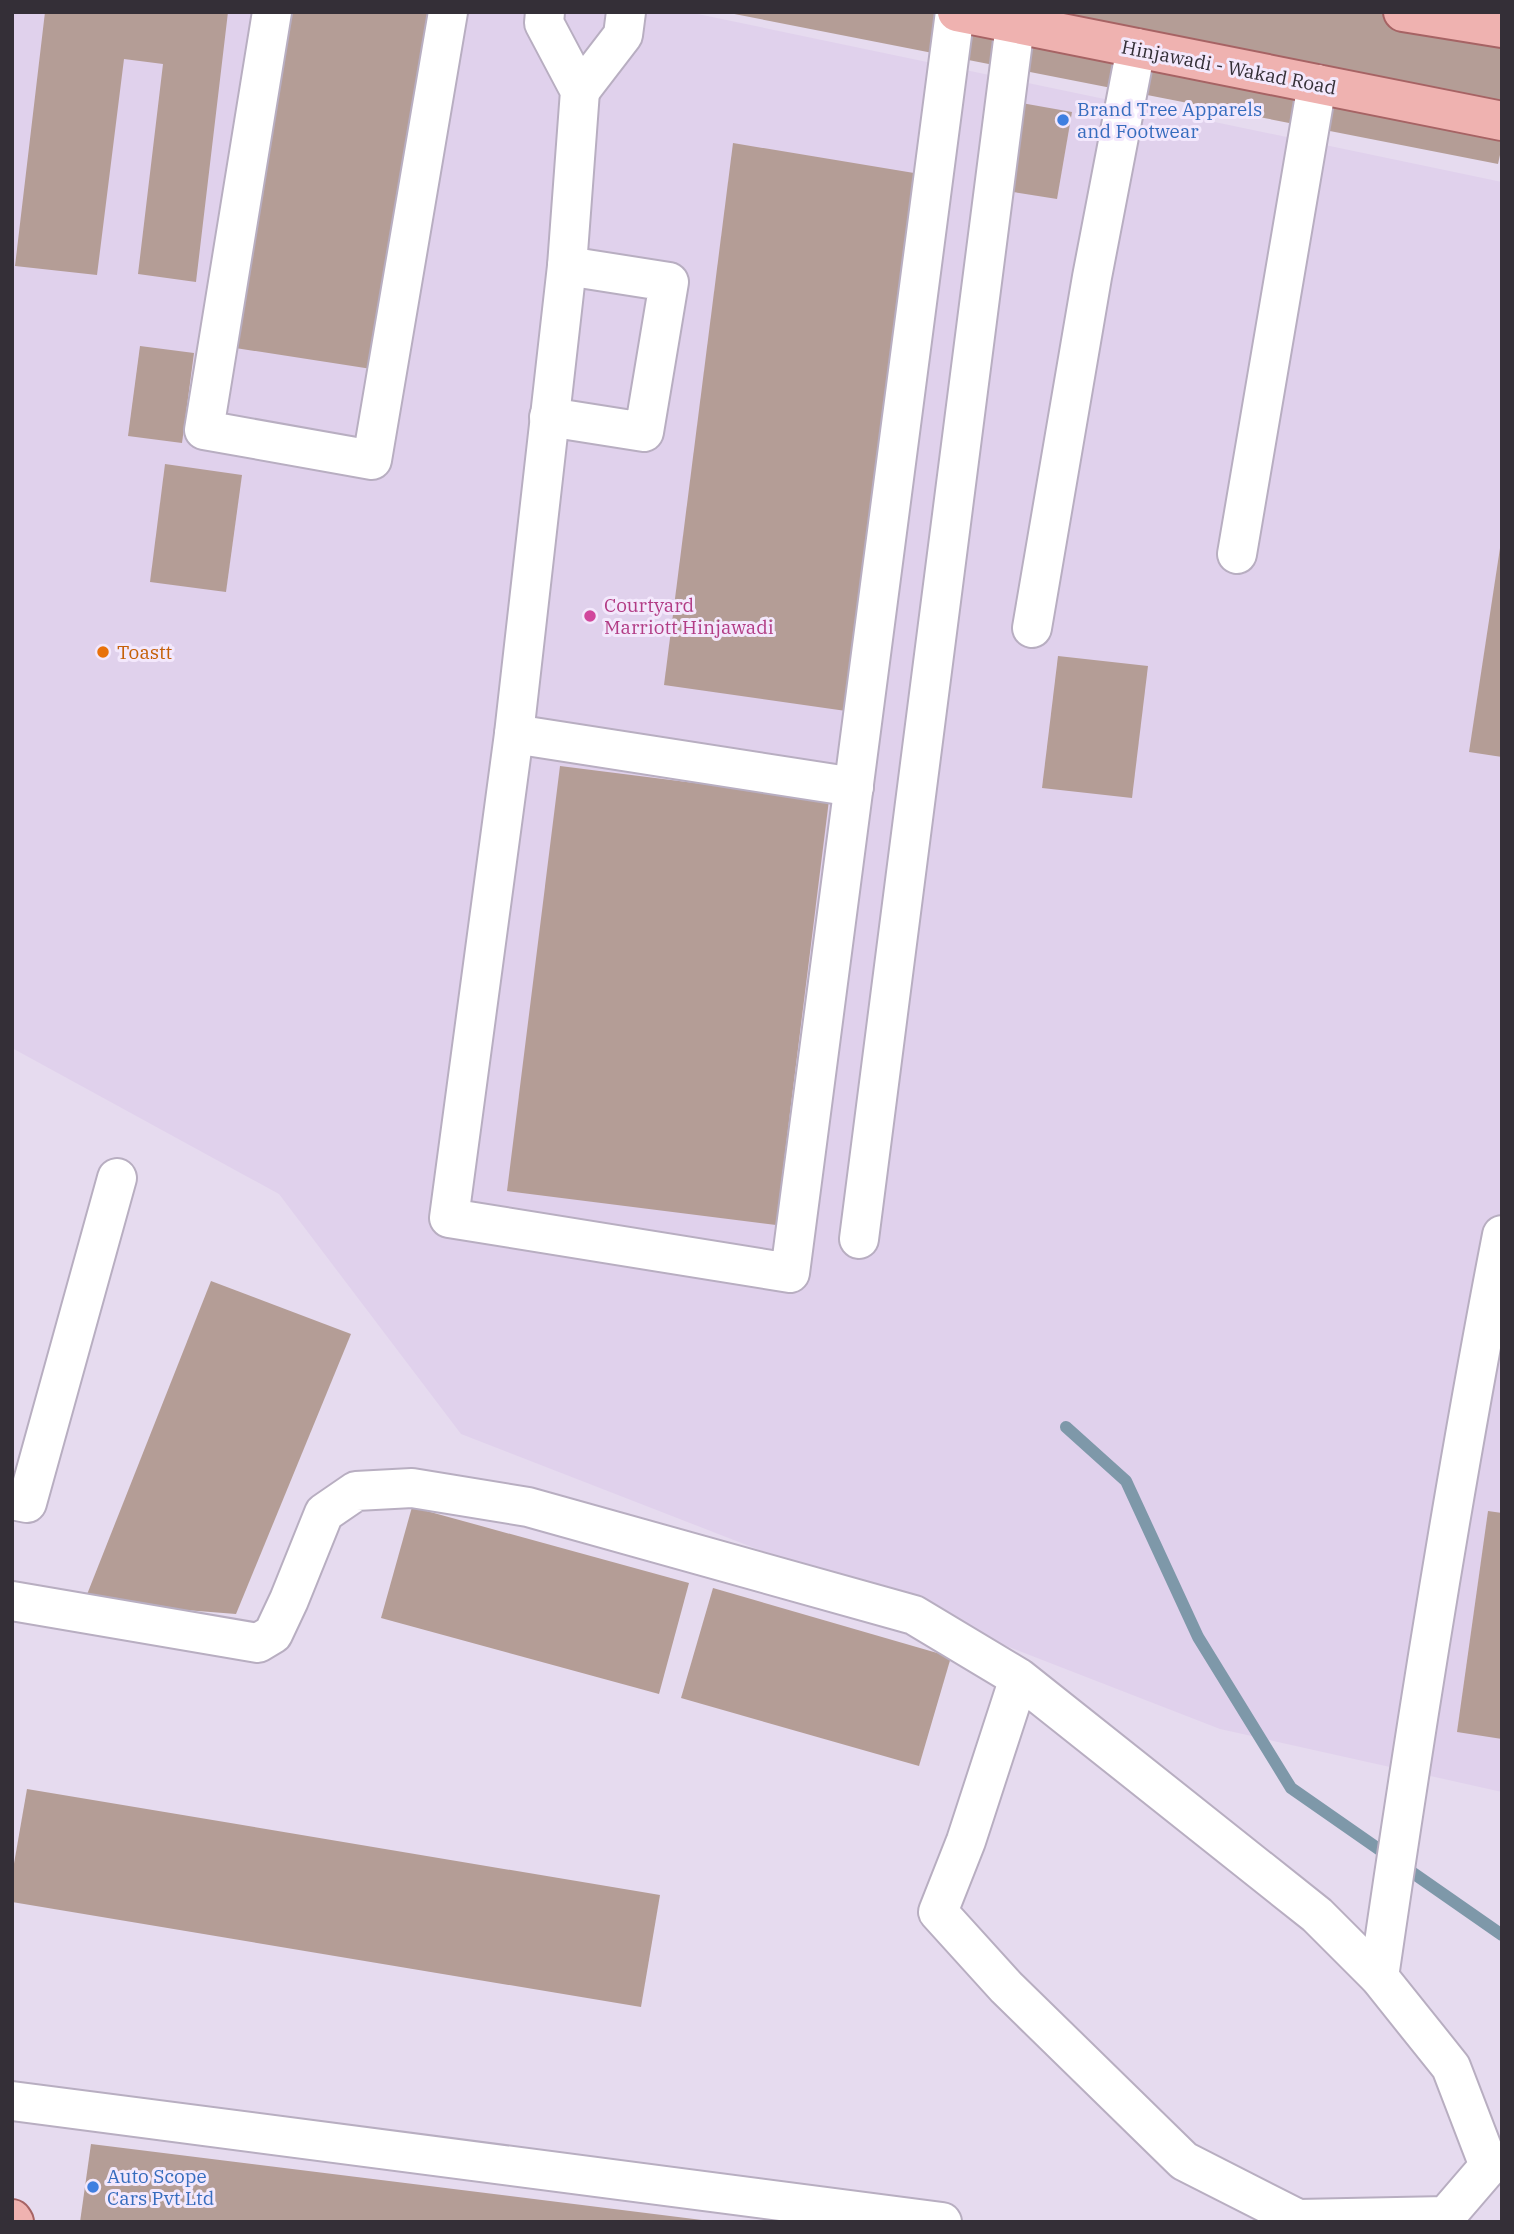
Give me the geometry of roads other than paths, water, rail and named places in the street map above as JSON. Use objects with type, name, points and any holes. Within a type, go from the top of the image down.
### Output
[{"type":"main road","name":"Hinjawadi - Wakad Road","points":[[956,12],[1502,121]]},
{"type":"main road","points":[[1403,12],[1502,28]]},
{"type":"street","points":[[272,12],[204,430],[372,460],[448,12]]},
{"type":"street","points":[[545,12],[544,23],[580,91],[566,266],[514,734],[449,1218],[790,1273],[956,12]]},
{"type":"street","points":[[580,91],[623,35],[626,12]]},
{"type":"street","points":[[859,1239],[1015,24]]},
{"type":"street","points":[[1032,628],[1089,291],[1136,48]]},
{"type":"street","points":[[1237,554],[1317,84]]},
{"type":"street","points":[[549,416],[644,432],[670,282],[566,266]]},
{"type":"street","points":[[514,734],[854,786]]},
{"type":"street","points":[[12,1500],[27,1503],[117,1178]]},
{"type":"street","points":[[1379,1977],[1405,1797],[1485,1410],[1502,1236]]},
{"type":"street","points":[[12,1601],[258,1643],[273,1634],[324,1513],[356,1491],[412,1488],[528,1507],[914,1615],[1019,1678],[1317,1915],[1379,1977],[1451,2067],[1495,2169],[1446,2216],[1298,2219],[1184,2161],[1006,1987],[938,1912],[967,1841],[1019,1678]]},
{"type":"street","points":[[12,2101],[942,2222]]},
{"type":"waterway","points":[[1066,1427],[1126,1481],[1198,1637],[1291,1788],[1502,1935]]},
{"type":"place","name":"Brand Tree Apparels and Footwear","points":[[1063,120]]},
{"type":"place","name":"Courtyard Marriott Hinjawadi","points":[[590,616]]},
{"type":"place","name":"Toastt","points":[[103,652]]},
{"type":"place","name":"Auto Scope Cars Pvt Ltd","points":[[93,2187]]}]
